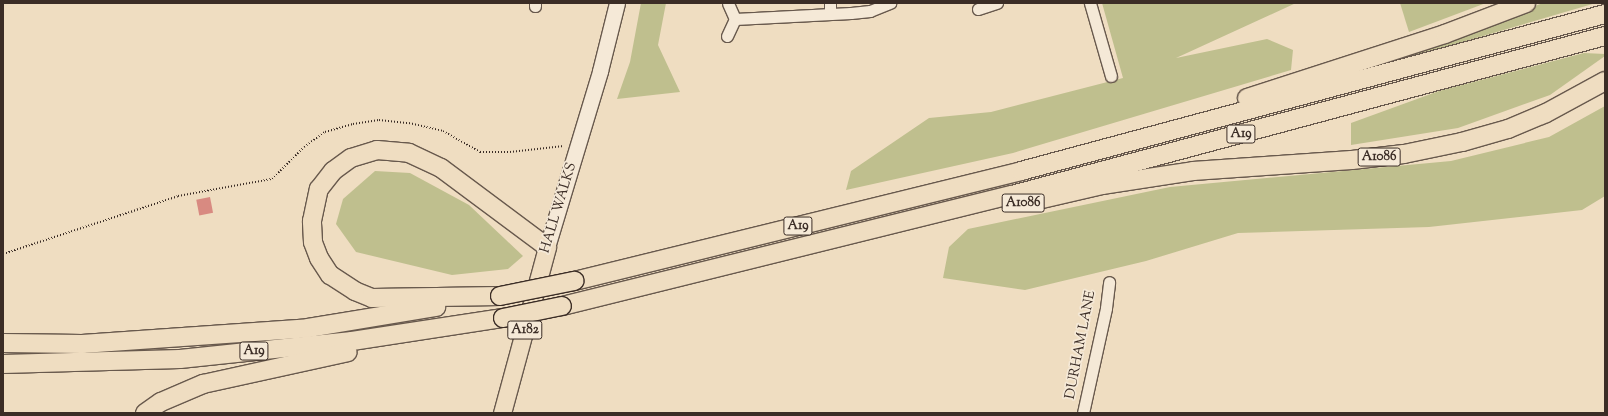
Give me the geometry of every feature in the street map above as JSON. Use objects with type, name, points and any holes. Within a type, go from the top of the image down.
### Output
[{"type":"highway","name":"A1086","points":[[1022,171],[1417,43],[1526,3]]},
{"type":"highway","name":"A19","points":[[3,344],[82,344],[308,328],[574,282],[1022,171],[1605,14]]},
{"type":"highway","name":"A19","points":[[3,364],[180,359],[352,342],[503,318],[562,306],[905,222],[1605,36]]},
{"type":"highway","name":"A1086","points":[[905,222],[1193,171],[1352,160],[1404,154],[1462,142],[1508,129],[1546,113],[1605,81]]},
{"type":"highway","points":[[500,296],[372,298],[355,291],[330,275],[319,258],[313,242],[312,221],[319,189],[333,171],[351,158],[377,150],[409,153],[441,168],[547,246]]},
{"type":"highway","points":[[145,413],[161,402],[203,384],[503,318]]},
{"type":"main road","name":"HALL WALKS","points":[[502,413],[547,246],[579,144],[617,3]]},
{"type":"street","points":[[727,36],[735,19],[728,3]]},
{"type":"street","points":[[830,3],[830,14]]},
{"type":"street","points":[[735,19],[870,11],[890,3]]},
{"type":"street","points":[[978,9],[997,3]]},
{"type":"street","points":[[1090,3],[1111,76]]},
{"type":"street","name":"DURHAM LANE","points":[[1083,413],[1106,308],[1109,282]]},
{"type":"path","points":[[3,254],[178,196],[272,179],[304,147],[325,132],[353,124],[379,120],[443,131],[480,152],[510,152],[579,144]]},
{"type":"green space","points":[[641,3],[666,3],[658,45],[680,92],[617,99],[630,62]]},
{"type":"green space","points":[[1102,3],[1296,3],[1176,58],[1267,39],[1293,50],[1291,70],[1013,153],[846,190],[851,171],[929,118],[991,112],[1123,78]]},
{"type":"green space","points":[[1400,3],[1486,3],[1409,32]]},
{"type":"green space","points":[[1543,3],[1596,3],[1384,65],[1384,61]]},
{"type":"green space","points":[[1584,53],[1605,54],[1605,56],[1550,95],[1458,128],[1351,145],[1351,123],[1439,91]]},
{"type":"green space","points":[[1605,106],[1605,196],[1582,210],[1429,227],[1238,233],[1146,261],[1025,290],[943,278],[949,247],[968,229],[1170,187],[1451,161],[1549,137]]},
{"type":"green space","points":[[375,171],[410,173],[469,205],[523,256],[508,269],[452,275],[356,252],[336,224],[343,199]]},
{"type":"building","points":[[210,197],[213,213],[199,215],[196,200]]}]
